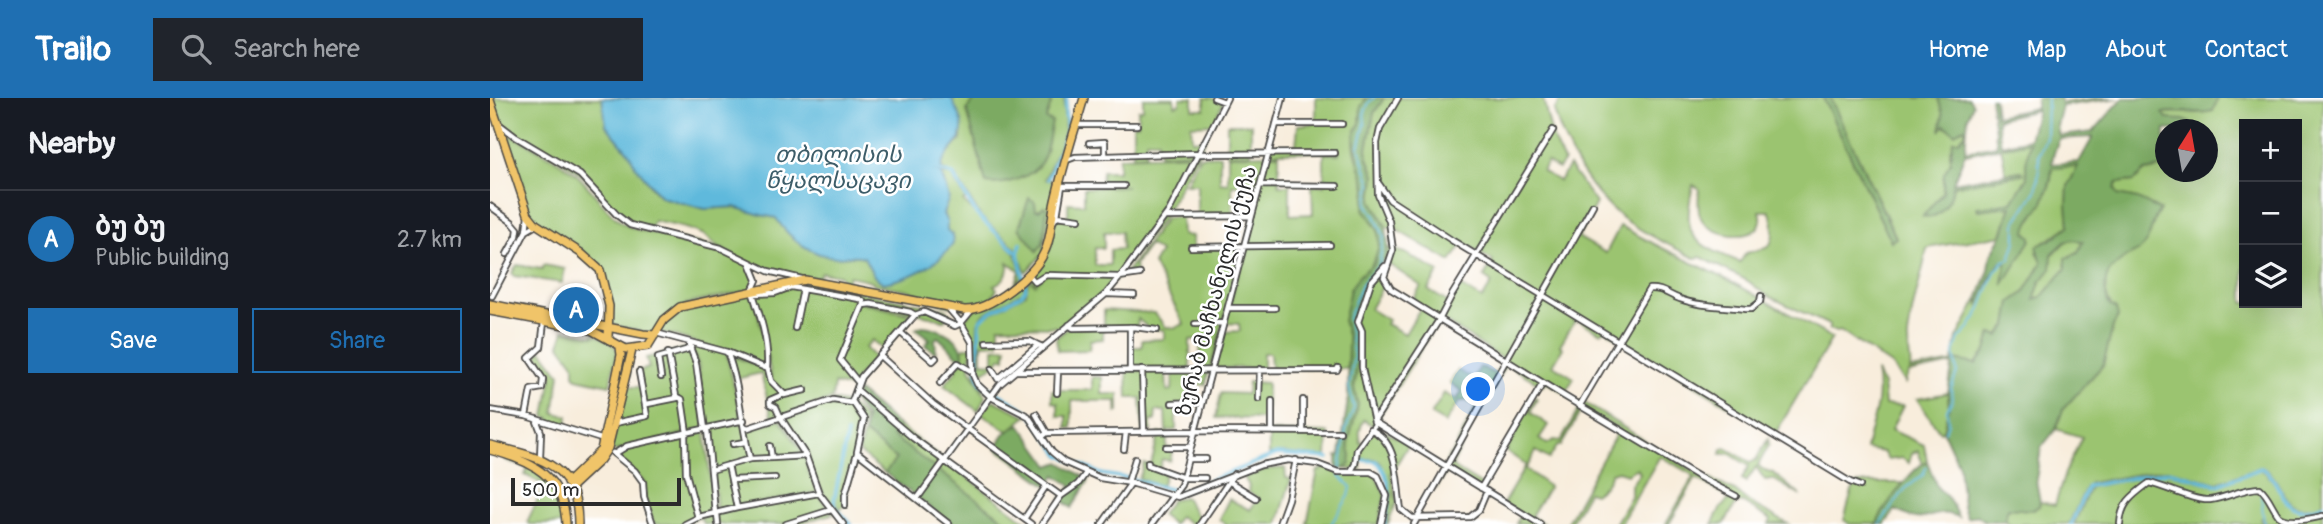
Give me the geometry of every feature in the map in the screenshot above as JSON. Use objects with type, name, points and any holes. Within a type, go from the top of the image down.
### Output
[{"type":"main road","points":[[492,304],[545,321],[591,330],[619,346],[632,350],[648,346],[664,320],[680,307],[804,279],[972,310],[998,299],[1026,275],[1045,253],[1066,160],[1084,98]]},
{"type":"main road","points":[[490,100],[528,214],[537,224],[582,253],[600,270],[608,302],[608,339]]},
{"type":"main road","points":[[492,304],[609,328],[656,334]]},
{"type":"main road","points":[[643,334],[650,340],[648,346]]},
{"type":"main road","points":[[569,485],[600,454],[621,355],[619,346]]},
{"type":"main road","points":[[569,485],[610,453],[632,350]]},
{"type":"main road","points":[[490,445],[539,457],[557,470],[569,485],[577,508],[578,524]]},
{"type":"main road","points":[[490,450],[534,466],[555,487],[565,512],[566,524]]},
{"type":"main road","points":[[534,466],[542,465],[539,457]]},
{"type":"main road","points":[[565,512],[572,514],[577,508]]},
{"type":"street","points":[[992,369],[996,378],[1000,378],[1106,294],[1121,276],[1165,217],[1199,154],[1226,100],[1214,98]]},
{"type":"street","name":"ზურაბ მაჩხანელის ქუჩა","points":[[1152,524],[1181,485],[1283,98]]},
{"type":"street","points":[[1398,98],[1380,129],[1377,149],[1379,200],[1389,221],[1393,250],[1384,277],[1395,294],[1735,496]]},
{"type":"street","points":[[498,123],[516,137],[580,174],[623,221],[721,248],[768,271],[804,279]]},
{"type":"street","points":[[1276,124],[1342,124]]},
{"type":"street","points":[[1076,125],[1138,125]]},
{"type":"street","points":[[1351,471],[1357,449],[1439,320],[1451,295],[1553,130]]},
{"type":"street","points":[[1089,143],[1105,142],[1105,156]]},
{"type":"street","points":[[1066,160],[1074,157],[1105,156],[1335,153]]},
{"type":"street","points":[[1378,182],[1390,200],[1850,482],[1860,485]]},
{"type":"street","points":[[1261,185],[1337,186]]},
{"type":"street","points":[[1050,226],[1056,216],[1060,186],[1124,186]]},
{"type":"street","points":[[1414,524],[1593,205]]},
{"type":"street","points":[[490,206],[518,229],[507,254]]},
{"type":"street","points":[[492,304],[528,226],[528,214]]},
{"type":"street","points":[[1056,216],[1079,219]]},
{"type":"street","points":[[1165,217],[1252,216]]},
{"type":"street","points":[[526,231],[537,224]]},
{"type":"street","points":[[1191,247],[1331,245]]},
{"type":"street","points":[[749,262],[758,281],[752,292],[762,326],[767,355],[766,368],[771,381],[784,395]]},
{"type":"street","points":[[1374,422],[1362,368],[1362,331],[1359,322],[1371,282],[1387,266]]},
{"type":"street","points":[[757,277],[768,271]]},
{"type":"street","points":[[1026,275],[1035,282],[1046,275],[1140,274]]},
{"type":"street","points":[[752,292],[775,293],[791,287],[863,301],[840,360],[858,382]]},
{"type":"street","points":[[1580,405],[1649,289],[1659,288],[1680,299],[1704,305],[1745,309],[1751,309],[1760,302],[1761,296]]},
{"type":"street","points":[[795,328],[803,289]]},
{"type":"street","points":[[1106,294],[1134,295]]},
{"type":"street","points":[[863,306],[871,304],[915,315]]},
{"type":"street","points":[[944,306],[961,323],[969,336],[973,347],[973,372],[977,384],[992,396],[1028,416],[1045,435]]},
{"type":"street","points":[[1228,308],[1275,307]]},
{"type":"street","points":[[852,403],[858,382],[915,315],[924,312],[951,324],[961,323],[972,310]]},
{"type":"street","points":[[526,416],[531,390],[541,389],[544,381],[529,358],[541,347],[545,321]]},
{"type":"street","points":[[1195,324],[1224,323]]},
{"type":"street","points":[[1069,325],[1073,328],[1130,327],[1157,330]]},
{"type":"street","points":[[1130,327],[1130,370]]},
{"type":"street","points":[[901,333],[933,361],[936,358]]},
{"type":"street","points":[[656,334],[678,337],[689,344],[727,352],[766,368]]},
{"type":"street","points":[[986,342],[1030,341],[1040,346]]},
{"type":"street","points":[[661,377],[658,358],[686,350],[689,344]]},
{"type":"street","points":[[689,344],[696,363],[718,524]]},
{"type":"street","points":[[917,499],[996,389],[1040,346]]},
{"type":"street","points":[[727,352],[750,459]]},
{"type":"street","points":[[668,354],[677,397],[681,400],[686,434],[686,473],[698,518]]},
{"type":"street","points":[[880,356],[923,396],[1061,496]]},
{"type":"street","points":[[940,383],[958,363],[973,372]]},
{"type":"street","points":[[1014,371],[1338,368]]},
{"type":"street","points":[[1259,399],[1260,369]]},
{"type":"street","points":[[1142,370],[1144,432]]},
{"type":"street","points":[[1057,393],[1058,371]]},
{"type":"street","points":[[615,423],[647,416],[639,372]]},
{"type":"street","points":[[1370,429],[1389,445],[1394,459],[1401,509],[1412,518],[1470,517],[1479,510],[1484,490],[1543,383]]},
{"type":"street","points":[[804,390],[769,401],[772,407],[776,407],[806,456],[819,493],[843,524]]},
{"type":"street","points":[[857,390],[913,438],[1028,522],[1046,486]]},
{"type":"street","points":[[647,404],[677,397]]},
{"type":"street","points":[[744,423],[748,428],[833,400],[852,403],[864,419],[858,453],[846,488],[845,505]]},
{"type":"street","points":[[1303,400],[1303,431]]},
{"type":"street","points":[[1272,401],[1272,431]]},
{"type":"street","points":[[1172,402],[1203,402]]},
{"type":"street","points":[[490,410],[526,416],[604,440]]},
{"type":"street","points":[[1036,414],[1056,458],[1100,478],[1130,480],[1182,496],[1274,461],[1297,460],[1338,472],[1375,473],[1383,484],[1386,501],[1381,524]]},
{"type":"street","points":[[535,419],[541,432],[539,457]]},
{"type":"street","points":[[1374,422],[1540,524]]},
{"type":"street","points":[[610,453],[627,446],[744,423]]},
{"type":"street","points":[[1045,435],[1195,431],[1340,432]]},
{"type":"street","points":[[1124,449],[1126,432]]},
{"type":"street","points":[[733,444],[745,442]]},
{"type":"street","points":[[770,446],[772,458]]},
{"type":"street","points":[[1166,447],[1191,447]]},
{"type":"street","points":[[610,453],[638,473],[644,483],[644,497],[653,524]]},
{"type":"street","points":[[858,453],[949,524]]},
{"type":"street","points":[[711,470],[750,459],[806,456]]},
{"type":"street","points":[[1102,524],[1130,480],[1135,458]]},
{"type":"street","points":[[1188,459],[1206,459]]},
{"type":"street","points":[[1279,524],[1297,460]]},
{"type":"street","points":[[1148,462],[1148,465],[1183,478],[1205,478]]},
{"type":"street","points":[[728,465],[737,508]]},
{"type":"street","points":[[804,474],[810,472]]},
{"type":"street","points":[[1042,524],[1061,496],[1078,484],[1087,473]]},
{"type":"street","points":[[1208,524],[1201,522],[1234,474]]},
{"type":"street","points":[[731,480],[775,478]]},
{"type":"street","points":[[1230,482],[1256,498]]},
{"type":"street","points":[[2120,524],[2121,511],[2126,501],[2149,483],[2208,500],[2260,488],[2280,516],[2287,520],[2295,522],[2323,516]]},
{"type":"street","points":[[685,524],[737,508],[819,493]]},
{"type":"street","points":[[786,524],[831,510]]},
{"type":"green space","points":[[493,98],[602,98],[606,125],[661,197],[705,209],[735,207],[776,217],[794,239],[809,249],[827,255],[864,257],[874,276],[883,283],[903,278],[921,269],[953,244],[952,234],[947,230],[943,213],[947,194],[941,175],[951,175],[966,199],[963,201],[1015,252],[1023,276],[1016,282],[1020,271],[1008,262],[1007,273],[994,285],[997,289],[990,300],[971,309],[946,305],[908,290],[873,284],[861,278],[848,276],[848,281],[845,281],[839,275],[821,272],[818,277],[807,277],[767,269],[740,259],[696,232],[654,221],[651,228],[628,220],[575,170],[545,150],[503,129]]},
{"type":"green space","points":[[952,98],[976,98],[967,110],[986,183],[1045,119],[1053,98],[1065,98],[1064,132],[1045,179],[1058,182],[1042,255],[1026,272],[1016,248],[981,217],[956,177],[940,168],[943,157],[961,140],[962,120],[955,110]],"holes":[[[1027,206],[1035,210],[1047,208],[1045,226],[1037,251],[1019,228]]]},
{"type":"green space","points":[[976,98],[1053,98],[1046,119],[1052,122],[1046,152],[1032,172],[1009,182],[986,183],[967,110]]},
{"type":"green space","points":[[1143,98],[1174,98],[1175,105],[1180,104],[1180,98],[1193,98],[1193,109],[1205,109],[1205,98],[1223,103],[1213,124],[1191,125],[1192,140],[1205,139],[1199,152],[1159,154],[1158,140],[1146,140],[1146,154],[1133,155],[1133,124],[1138,124],[1138,110],[1143,109]]},
{"type":"green space","points":[[1316,98],[1367,98],[1362,107],[1354,146],[1379,242],[1373,262],[1355,288],[1346,308],[1347,369],[1271,368],[1270,353],[1263,353],[1263,368],[1212,368],[1222,332],[1240,331],[1239,324],[1225,323],[1269,154],[1279,154],[1279,185],[1290,185],[1290,215],[1313,214],[1312,185],[1324,185],[1324,154],[1339,154],[1270,152],[1272,145],[1296,145],[1298,125],[1316,123]]},
{"type":"green space","points":[[1367,98],[1384,98],[1374,113],[1367,148],[1375,175],[1372,200],[1386,227],[1388,245],[1386,257],[1361,289],[1353,317],[1358,363],[1354,388],[1358,405],[1348,443],[1350,464],[1343,469],[1337,468],[1337,456],[1340,455],[1348,399],[1348,339],[1343,321],[1350,289],[1359,276],[1374,263],[1379,245],[1378,230],[1364,209],[1366,186],[1354,135],[1360,123],[1361,106]]},
{"type":"green space","points":[[1384,98],[1543,98],[1553,139],[1564,161],[1558,169],[1547,162],[1542,171],[1559,181],[1569,166],[1596,203],[1578,237],[1606,253],[1620,226],[1711,271],[1832,338],[1775,434],[1604,329],[1601,333],[1576,319],[1560,345],[1563,348],[1553,365],[1574,378],[1565,393],[1546,382],[1543,386],[1506,364],[1453,464],[1453,467],[1485,487],[1482,492],[1448,470],[1436,489],[1449,455],[1451,456],[1476,407],[1466,400],[1459,402],[1445,423],[1431,415],[1444,393],[1457,400],[1462,391],[1450,383],[1458,370],[1473,379],[1480,367],[1495,374],[1504,360],[1440,318],[1377,420],[1386,426],[1372,425],[1364,420],[1360,428],[1361,443],[1365,443],[1376,427],[1409,444],[1391,473],[1397,501],[1386,524],[1392,495],[1380,462],[1361,459],[1361,469],[1343,469],[1347,467],[1351,456],[1348,443],[1358,405],[1354,388],[1358,363],[1356,332],[1352,322],[1361,289],[1376,272],[1385,282],[1370,309],[1388,320],[1386,324],[1405,334],[1421,307],[1412,301],[1421,286],[1384,261],[1388,248],[1405,253],[1439,272],[1428,290],[1449,303],[1460,286],[1482,299],[1492,283],[1484,277],[1493,261],[1463,243],[1451,262],[1395,229],[1386,227],[1372,200],[1375,175],[1367,148],[1374,113]]},
{"type":"green space","points":[[1562,98],[1823,98],[1891,241],[1896,237],[1830,98],[1938,98],[1943,115],[1941,129],[1943,125],[1950,128],[1965,127],[1966,132],[1950,149],[1950,163],[1943,179],[1943,192],[1924,216],[1944,206],[1950,198],[1953,186],[2022,174],[2021,171],[2006,173],[2001,147],[2030,142],[2026,164],[2027,178],[2012,202],[1978,210],[2011,205],[2002,235],[1927,248],[1909,326],[1910,370],[1953,362],[1908,373],[1905,383],[1891,365],[1840,331],[1829,329],[1829,325],[1766,295],[1748,281],[1649,235],[1624,219],[1600,197],[1581,171],[1565,141],[1554,111]],"holes":[[[1693,185],[1699,188],[1700,216],[1706,224],[1726,234],[1748,234],[1761,222],[1760,211],[1769,211],[1773,228],[1769,246],[1746,253],[1740,262],[1701,244],[1694,237],[1689,217]]]},
{"type":"green space","points":[[1823,98],[1830,98],[1896,238],[1891,241]]},
{"type":"green space","points":[[1938,98],[1969,98],[1973,104],[1968,117],[1965,151],[1997,145],[1990,98],[1994,98],[1996,116],[2036,108],[2036,98],[2061,98],[2061,103],[2119,98],[2062,106],[2057,126],[2059,136],[2093,132],[2123,98],[2218,98],[2213,111],[2163,113],[2167,119],[2155,119],[2155,169],[2145,171],[2134,181],[2117,183],[2115,189],[2118,195],[2138,199],[2160,210],[2144,246],[2116,265],[2108,275],[2106,296],[2109,305],[2116,309],[2118,317],[2103,365],[2063,409],[2056,429],[2041,448],[2036,480],[2039,506],[2032,510],[2008,508],[2004,521],[1985,521],[1977,515],[1967,518],[1963,507],[1959,466],[1943,431],[1949,407],[1948,393],[1953,360],[1976,364],[1986,351],[1991,334],[1999,336],[2007,326],[2011,302],[2024,293],[2042,263],[2037,246],[2069,226],[2068,186],[2078,166],[2052,168],[2045,198],[2027,228],[2026,232],[2031,240],[2003,285],[2006,262],[2001,262],[1990,278],[1979,305],[1978,299],[1989,270],[1991,255],[2003,233],[2011,206],[1978,210],[1977,207],[2012,202],[2027,178],[2026,164],[2030,142],[1965,154],[1953,183],[2022,171],[2023,174],[1953,186],[1944,208],[1935,216],[1929,217],[1923,216],[1943,192],[1944,173],[1950,163],[1953,140],[1960,140],[1966,132],[1964,127],[1955,133],[1944,125],[1940,131],[1943,115]],"holes":[[[2037,110],[2029,139],[2001,145],[1997,119]],[[2093,137],[2079,162],[2052,164],[2059,139]],[[2083,241],[2078,253],[2066,258],[2066,269],[2044,295],[2034,300],[2040,282],[2051,270],[2052,254],[2065,242]]]},
{"type":"green space","points":[[2218,98],[2323,98],[2323,504],[2297,507],[2284,496],[2269,472],[2261,467],[2217,483],[2166,469],[2090,483],[2069,524],[2010,524],[2004,521],[2008,508],[2032,510],[2039,506],[2040,502],[2055,505],[2065,473],[2082,437],[2056,429],[2063,409],[2103,365],[2118,317],[2107,298],[2105,282],[2120,261],[2143,247],[2159,210],[2118,195],[2115,189],[2117,183],[2134,181],[2145,171],[2155,168],[2155,182],[2218,182],[2218,119],[2167,119],[2162,113],[2213,111]]},
{"type":"green space","points":[[1227,124],[1251,124],[1251,153],[1227,154]]},
{"type":"green space","points":[[503,133],[521,140],[575,173],[608,210],[626,225],[641,231],[704,244],[740,260],[752,272],[756,289],[686,304],[653,334],[612,325],[604,273],[541,225],[529,211]]},
{"type":"green space","points":[[1198,154],[1162,219],[1108,289],[1063,327],[999,326],[999,343],[982,344],[982,362],[994,363],[994,348],[1007,347],[1005,358],[1000,358],[996,364],[980,374],[980,323],[984,317],[1026,293],[1029,276],[1035,284],[1046,274],[1035,282],[1030,274],[1041,262],[1057,217],[1068,216],[1068,203],[1084,204],[1084,188],[1127,186],[1101,185],[1102,171],[1118,171],[1119,157]],"holes":[[[1104,232],[1121,232],[1122,249],[1110,250],[1110,265],[1095,265],[1095,248],[1104,248]]]},
{"type":"green space","points":[[1267,154],[1260,185],[1232,185],[1233,216],[1197,216],[1197,184],[1186,184],[1200,156],[1220,155],[1220,182],[1228,183],[1228,155]]},
{"type":"green space","points":[[2078,166],[2068,186],[2069,226],[2044,243],[2037,252],[2043,263],[2024,293],[2011,302],[2007,326],[1999,336],[1991,334],[1986,351],[1975,364],[1953,360],[1957,338],[2001,262],[2006,262],[2003,283],[2031,240],[2026,232],[2027,226],[2043,202],[2051,181],[2052,168]]},
{"type":"green space","points":[[1029,198],[1035,202],[1036,210],[1044,206],[1047,208],[1043,243],[1037,251],[1019,228]]},
{"type":"green space","points":[[1181,217],[1182,235],[1192,236],[1193,248],[1243,247],[1210,369],[1201,369],[1200,339],[1190,340],[1190,369],[1131,369],[1131,347],[1142,347],[1142,340],[1164,339],[1164,330],[1148,328],[1138,319],[1137,326],[1104,326],[1104,310],[1154,313],[1166,327],[1175,328],[1184,324],[1153,264],[1160,252],[1149,245],[1135,264],[1136,273],[1126,273],[1166,218]]},
{"type":"green space","points":[[2083,241],[2078,253],[2071,255],[2065,264],[2066,269],[2048,291],[2034,300],[2040,282],[2050,271],[2052,255],[2065,242]]},
{"type":"green space","points":[[517,265],[542,269],[543,265],[565,269],[562,283],[514,276],[512,273]]},
{"type":"green space","points":[[1024,279],[1024,291],[982,315],[978,324],[976,374],[983,386],[999,396],[986,390],[976,379],[972,336],[963,321],[971,312]]},
{"type":"green space","points":[[806,282],[946,309],[951,314],[943,321],[858,300],[912,315],[883,350],[872,340],[865,348],[875,358],[857,378],[855,389],[834,384],[832,399],[781,417],[777,406],[770,405],[775,407],[779,416],[772,419],[761,373],[736,379],[729,355],[766,369],[772,380],[754,293]]},
{"type":"green space","points":[[751,293],[762,329],[766,366],[673,335],[658,333],[662,324],[680,308]]},
{"type":"green space","points":[[922,326],[939,330],[956,340],[962,349],[963,361],[938,337],[935,339],[936,353],[925,345],[930,339],[916,329]]},
{"type":"green space","points":[[1069,327],[1103,328],[1103,339],[1090,340],[1089,350],[1058,351],[1056,338]]},
{"type":"green space","points":[[564,330],[594,336],[593,333],[615,347],[617,350],[618,361],[617,353],[610,385],[574,375],[574,364],[560,345]]},
{"type":"green space","points":[[691,345],[726,352],[742,419],[707,427],[698,364]]},
{"type":"green space","points":[[972,346],[970,368],[986,397],[978,411],[944,385],[957,370],[954,368],[963,361],[962,348]]},
{"type":"green space","points":[[691,347],[705,428],[610,451],[628,373],[627,387],[641,387],[638,371],[649,368],[646,358]]},
{"type":"green space","points":[[542,350],[560,374],[554,413],[568,416],[567,425],[545,417],[552,375],[537,354]]},
{"type":"green space","points":[[1127,371],[1166,371],[1167,391],[1172,390],[1173,372],[1208,373],[1206,385],[1194,384],[1193,403],[1176,404],[1176,430],[1166,431],[1165,411],[1156,411],[1155,421],[1151,421],[1151,431],[1143,431],[1141,398],[1128,398]]},
{"type":"green space","points":[[1876,371],[1883,385],[1885,405],[1903,406],[1891,430],[1924,445],[1927,461],[1922,463],[1918,451],[1912,453],[1909,463],[1902,458],[1888,460],[1883,452],[1866,449],[1877,402]]},
{"type":"green space","points":[[1092,377],[1102,377],[1102,394],[1119,394],[1119,412],[1116,401],[1072,401],[1072,428],[1067,428],[1067,416],[1058,416],[1058,403],[1052,402],[1052,390],[1092,390]]},
{"type":"green space","points":[[1248,382],[1267,383],[1266,419],[1216,418],[1221,393],[1247,394]]},
{"type":"green space","points":[[858,391],[899,426],[892,436],[1010,524],[951,524],[885,473],[896,459],[864,433],[866,418],[853,400]]},
{"type":"green space","points":[[1948,393],[1949,407],[1943,431],[1940,432],[1917,399]]},
{"type":"green space","points":[[1535,397],[1537,399],[1530,412],[1548,425],[1539,439],[1547,444],[1554,440],[1561,441],[1583,402],[1697,473],[1735,491],[1788,524],[1769,524],[1771,520],[1737,502],[1724,524],[1712,524],[1730,498],[1696,478],[1669,524],[1666,524],[1694,476],[1660,456],[1620,524],[1615,524],[1631,496],[1631,485],[1640,473],[1637,468],[1627,474],[1618,471],[1611,473],[1600,490],[1594,494],[1588,492],[1570,524],[1566,524],[1619,429],[1582,409],[1561,446],[1558,445],[1549,459],[1536,451],[1526,469],[1549,487],[1531,516],[1544,524],[1516,524],[1520,515],[1503,504],[1526,465],[1506,451]]},
{"type":"green space","points":[[993,400],[1027,416],[1008,431],[981,413]]},
{"type":"green space","points":[[835,401],[851,406],[864,419],[845,486],[844,505],[839,510],[834,499],[838,512],[835,514],[811,472],[807,454],[783,419]]},
{"type":"green space","points":[[780,419],[805,456],[808,471],[818,492],[717,511],[709,429],[741,422],[747,429]]},
{"type":"green space","points":[[1020,424],[1050,466],[1060,462],[1089,480],[1072,508],[1061,499],[1072,486],[1056,475],[1048,486],[996,448],[1004,434]]},
{"type":"green space","points":[[899,426],[1027,522],[1010,524],[906,447],[892,435]]},
{"type":"green space","points":[[705,431],[714,511],[683,524],[654,524],[645,497],[645,483],[617,456],[618,453],[627,447]]},
{"type":"green space","points":[[1269,432],[1328,433],[1327,457],[1281,453],[1269,455]]},
{"type":"green space","points":[[864,433],[896,459],[885,473],[861,454],[859,450]]},
{"type":"green space","points":[[1159,433],[1168,433],[1166,448],[1173,448],[1170,461],[1162,459],[1159,471],[1165,474],[1161,486],[1139,479],[1144,464],[1151,465]]},
{"type":"green space","points":[[1768,439],[1769,445],[1758,465],[1773,473],[1801,496],[1773,479],[1765,480],[1756,467],[1746,482],[1742,479],[1749,466],[1730,454],[1721,454],[1722,449],[1726,448],[1750,462],[1756,460]]},
{"type":"green space","points":[[505,457],[530,467],[546,480],[557,499],[564,524],[527,522],[545,485],[525,475],[528,468],[505,460]]},
{"type":"green space","points":[[1927,461],[1937,487],[1949,499],[1958,517],[1943,513],[1916,518],[1895,510],[1885,524],[1877,524],[1899,489],[1914,471]]},
{"type":"green space","points":[[1323,467],[1346,475],[1351,472],[1375,474],[1385,495],[1379,524],[1307,524],[1318,470],[1321,471]]},
{"type":"green space","points":[[1285,468],[1286,478],[1291,479],[1278,524],[1226,524],[1219,519],[1229,499],[1250,510],[1258,498],[1248,492],[1249,486],[1244,477],[1267,469]]},
{"type":"green space","points":[[2260,469],[2275,483],[2290,505],[2308,510],[2323,506],[2323,524],[2266,524],[2263,517],[2262,524],[2074,524],[2090,487],[2167,472],[2218,486]]},
{"type":"green space","points":[[1858,483],[1904,483],[1877,524],[1850,524],[1844,520],[1852,491]]},
{"type":"green space","points":[[819,495],[832,514],[797,524],[704,524],[700,518],[736,509]]},
{"type":"green space","points":[[1185,497],[1199,520],[1197,524],[1191,524],[1179,516],[1173,524],[1161,515],[1172,499]]},
{"type":"water","name":"თბილისის წყალსაცავი","points":[[602,98],[952,98],[961,119],[962,131],[941,170],[933,170],[941,173],[949,198],[943,214],[953,244],[939,259],[921,270],[883,283],[874,276],[864,257],[836,257],[818,253],[801,245],[776,218],[735,207],[705,209],[661,197],[606,125]]},
{"type":"waterway","points":[[1048,179],[1067,130],[1067,98]]},
{"type":"waterway","points":[[1340,470],[1346,429],[1354,408],[1349,387],[1354,356],[1348,318],[1362,284],[1379,265],[1384,236],[1367,204],[1371,184],[1359,147],[1365,124],[1364,114],[1369,102],[1374,98]]},
{"type":"waterway","points":[[1945,432],[1948,423],[1947,409],[1952,401],[1951,389],[1957,372],[1954,353],[1959,339],[1980,311],[1995,272],[2004,261],[2010,259],[2016,241],[2016,221],[2036,191],[2039,154],[2046,138],[2047,98]]},
{"type":"waterway","points":[[933,169],[953,175],[977,215],[1018,253],[1026,288],[1022,294],[987,314],[980,321],[977,370],[981,383],[1031,413],[1060,455],[1101,474],[1180,492],[1277,454],[1329,458]]},
{"type":"waterway","points":[[1018,253],[1021,243]]},
{"type":"waterway","points":[[847,434],[834,501],[836,508],[851,524]]},
{"type":"waterway","points":[[1360,460],[1376,461],[1386,475],[1389,491],[1384,524]]},
{"type":"waterway","points":[[1880,524],[1905,489],[1923,475],[1926,467]]},
{"type":"waterway","points":[[2071,524],[2088,486],[2169,471],[2218,485],[2261,468],[2275,481],[2289,504],[2308,509],[2323,505]]},
{"type":"waterway","points":[[1331,524],[1349,496],[1351,487],[1339,475]]},
{"type":"waterway","points":[[2261,495],[2264,524]]},
{"type":"waterway","points":[[2315,524],[2319,521]]},
{"type":"place","name":"ბუ ბუ","points":[[576,310]]}]
